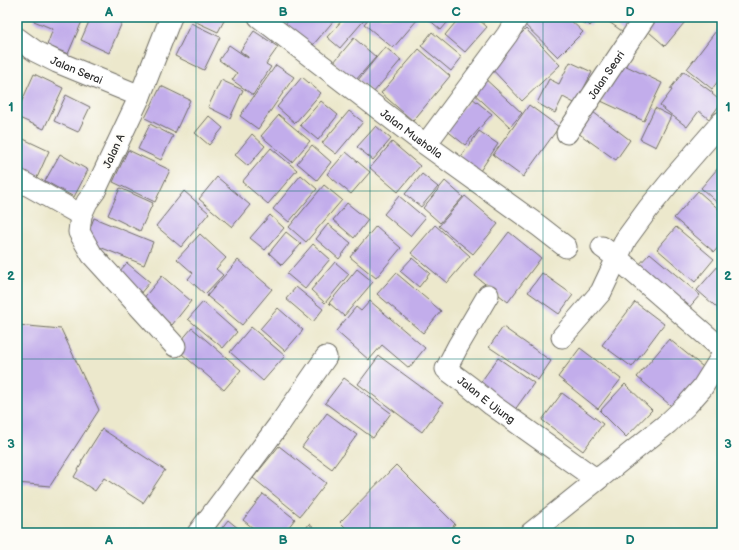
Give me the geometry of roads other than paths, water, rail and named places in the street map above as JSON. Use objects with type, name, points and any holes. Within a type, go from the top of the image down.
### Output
[{"type":"street","name":"Jalan A","points":[[81,215],[87,202],[95,191],[140,96],[171,17]]},
{"type":"street","name":"Jalan Musholla","points":[[259,17],[414,136],[566,247]]},
{"type":"street","points":[[426,144],[507,35],[518,17]]},
{"type":"street","name":"Jalan Seari","points":[[566,133],[645,17]]},
{"type":"street","name":"Jalan Serai","points":[[17,38],[35,51],[57,62],[140,96]]},
{"type":"street","points":[[562,337],[601,292],[610,253],[626,239],[675,176],[722,122]]},
{"type":"street","points":[[17,179],[81,215],[79,232],[92,256],[175,346]]},
{"type":"street","points":[[610,253],[722,349]]},
{"type":"street","name":"Jalan E Ujung","points":[[488,296],[446,369],[492,405],[597,480]]},
{"type":"street","points":[[531,533],[668,423],[702,388],[722,356]]},
{"type":"street","points":[[198,533],[281,422],[326,358]]}]
